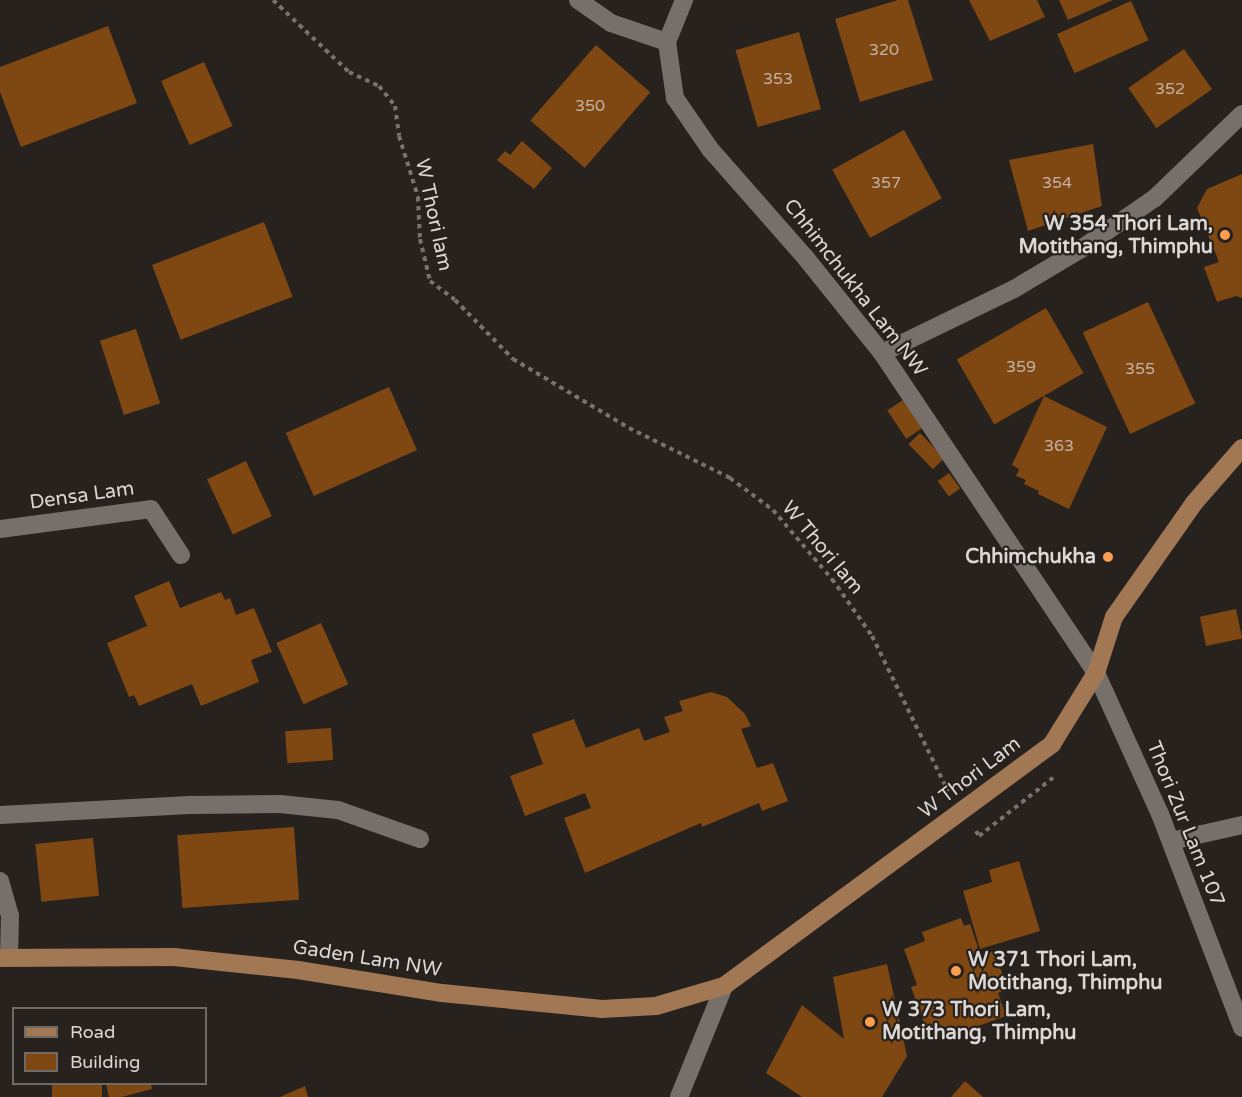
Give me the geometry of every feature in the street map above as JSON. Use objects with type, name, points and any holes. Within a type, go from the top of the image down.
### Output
[{"type":"main road","name":"W Thori Lam","points":[[724,986],[1052,744],[1096,673],[1114,617],[1194,502],[1242,448]]},
{"type":"main road","name":"Gaden Lam NW","points":[[5,958],[174,957],[298,970],[442,993],[602,1008],[656,1006],[724,986]]},
{"type":"street","points":[[578,0],[611,22],[667,42],[684,0]]},
{"type":"street","name":"Chhimchukha Lam NW","points":[[667,42],[675,98],[704,140],[805,256],[882,353],[1096,673]]},
{"type":"street","points":[[882,353],[1014,289],[1081,249],[1155,198],[1242,114]]},
{"type":"street","name":"Densa Lam","points":[[0,529],[151,509],[181,555]]},
{"type":"street","name":"Thori Zur Lam 107","points":[[1096,673],[1171,841],[1242,1028]]},
{"type":"street","points":[[0,814],[194,805],[280,804],[338,810],[420,839]]},
{"type":"street","points":[[1171,841],[1242,825]]},
{"type":"street","points":[[0,881],[10,916],[5,958]]},
{"type":"street","points":[[679,1097],[724,986]]},
{"type":"path","name":"W Thori lam","points":[[273,0],[349,72],[379,86],[395,106],[399,136],[418,197],[420,239],[430,281],[455,300],[513,359],[629,428],[730,478],[773,510],[832,579],[873,636],[960,814],[979,836],[1050,783],[1057,774]]},
{"type":"building","points":[[898,0],[908,0],[933,80],[860,102],[835,19]]},
{"type":"building","points":[[969,0],[1037,0],[1045,17],[990,41]]},
{"type":"building","points":[[1059,0],[1113,0],[1068,20]]},
{"type":"building","points":[[1131,1],[1148,40],[1074,73],[1057,34]]},
{"type":"building","points":[[108,26],[137,103],[21,147],[0,92],[0,67]]},
{"type":"building","points":[[799,32],[821,109],[758,127],[736,50]]},
{"type":"building","points":[[596,45],[650,92],[585,168],[530,120]]},
{"type":"building","points":[[1184,49],[1212,89],[1156,128],[1128,88]]},
{"type":"building","points":[[204,62],[232,126],[190,145],[161,81]]},
{"type":"building","points":[[904,130],[942,198],[870,238],[832,170]]},
{"type":"building","points":[[522,141],[552,168],[534,189],[497,160],[505,151],[510,155]]},
{"type":"building","points":[[1093,144],[1102,206],[1028,231],[1009,160]]},
{"type":"building","name":"W 354 Thori Lam, Motithang, Thimphu","points":[[1242,174],[1242,298],[1236,296],[1217,302],[1204,267],[1219,262],[1197,208],[1207,189]]},
{"type":"building","points":[[264,222],[293,297],[181,340],[152,265]]},
{"type":"building","points":[[1148,302],[1195,404],[1130,434],[1083,332]]},
{"type":"building","points":[[1046,308],[1084,373],[994,424],[957,360]]},
{"type":"building","points":[[136,329],[160,403],[124,415],[100,341]]},
{"type":"building","points":[[389,387],[417,450],[314,496],[286,433]]},
{"type":"building","points":[[1044,396],[1107,427],[1069,509],[1038,494],[1039,491],[1024,484],[1026,480],[1016,476],[1019,469],[1012,465]]},
{"type":"building","points":[[903,400],[922,428],[906,439],[887,411]]},
{"type":"building","points":[[920,433],[944,458],[933,469],[908,444]]},
{"type":"building","points":[[246,461],[272,516],[233,534],[207,479]]},
{"type":"building","points":[[949,473],[960,488],[949,497],[938,481]]},
{"type":"building","points":[[169,581],[180,608],[221,592],[225,600],[230,598],[236,615],[254,608],[272,652],[251,660],[259,682],[201,706],[192,684],[139,706],[134,695],[129,697],[107,643],[147,626],[134,596]]},
{"type":"building","points":[[1236,609],[1242,638],[1206,646],[1200,617]]},
{"type":"building","points":[[321,623],[348,684],[303,704],[276,643]]},
{"type":"building","points":[[711,692],[727,697],[745,714],[751,726],[741,729],[757,768],[773,763],[788,801],[762,811],[759,803],[702,827],[701,823],[585,873],[564,818],[591,808],[585,793],[525,816],[510,776],[543,764],[532,734],[574,719],[586,748],[639,728],[644,741],[670,732],[664,717],[683,711],[679,701]]},
{"type":"building","points":[[331,728],[333,760],[287,763],[285,731]]},
{"type":"building","points":[[294,827],[299,900],[182,908],[177,835]]},
{"type":"building","points":[[93,838],[99,896],[41,902],[35,844]]},
{"type":"building","points":[[1019,861],[1040,931],[980,949],[963,891],[992,882],[989,870]]},
{"type":"building","name":"W 371 Thori Lam, Motithang, Thimphu","points":[[961,918],[964,926],[970,924],[981,956],[994,951],[1008,989],[998,993],[1006,1016],[945,1038],[941,1025],[927,1031],[911,987],[917,985],[904,949],[925,941],[922,932]]},
{"type":"building","name":"W 373 Thori Lam, Motithang, Thimphu","points":[[887,964],[907,1056],[882,1097],[802,1097],[766,1073],[802,1005],[844,1039],[833,977]]},
{"type":"building","points":[[965,1081],[983,1097],[951,1097]]},
{"type":"building","points":[[52,1085],[102,1085],[102,1097],[52,1097]]},
{"type":"building","points":[[106,1085],[151,1085],[152,1089],[122,1097],[109,1097]]},
{"type":"building","points":[[305,1086],[308,1097],[280,1097]]},
{"type":"place","name":"W 354 Thori Lam, Motithang, Thimphu","points":[[1225,235]]},
{"type":"place","name":"Chhimchukha","points":[[1108,557]]},
{"type":"place","name":"W 371 Thori Lam, Motithang, Thimphu","points":[[956,971]]},
{"type":"place","name":"W 373 Thori Lam, Motithang, Thimphu","points":[[870,1022]]}]
